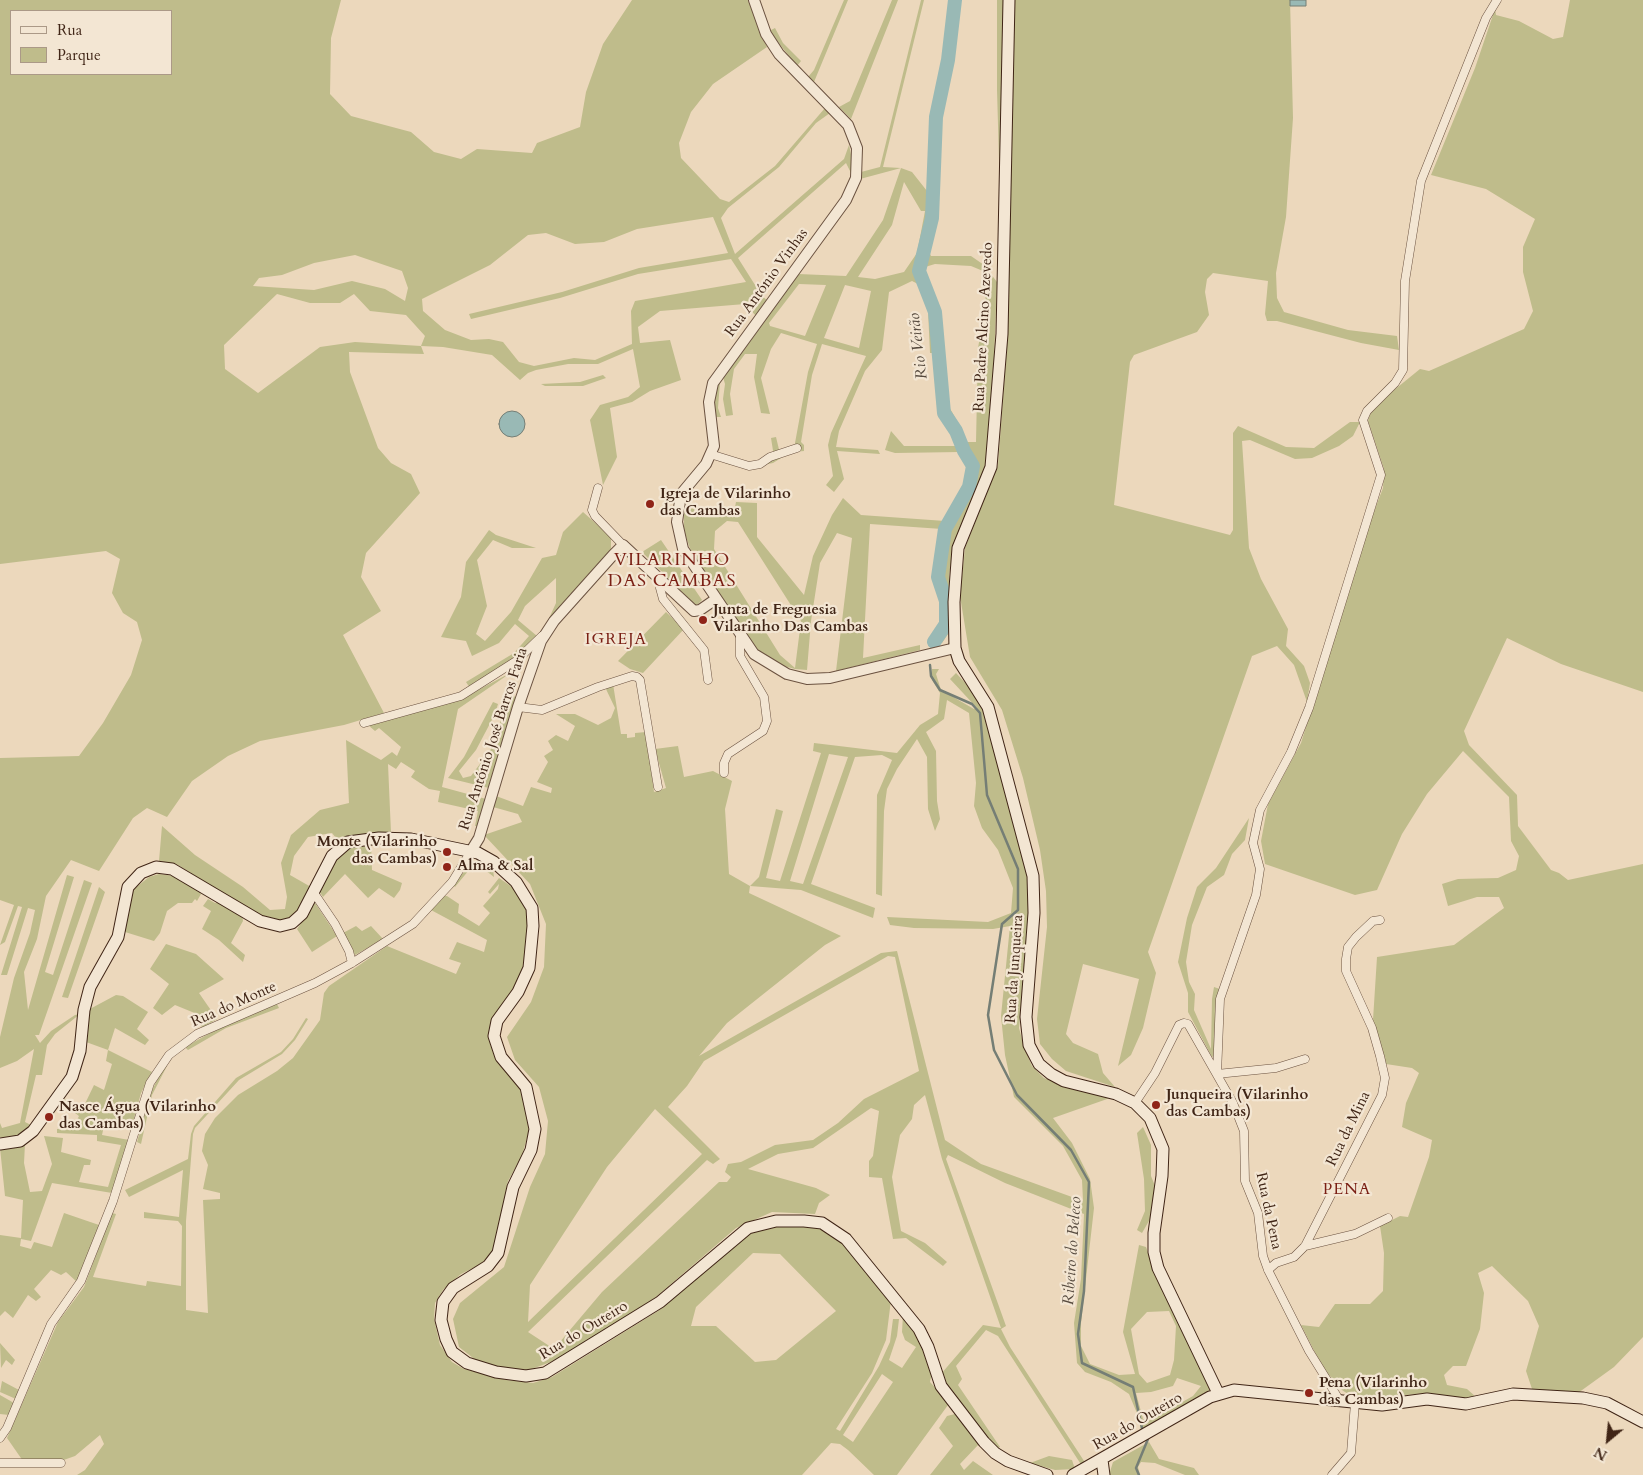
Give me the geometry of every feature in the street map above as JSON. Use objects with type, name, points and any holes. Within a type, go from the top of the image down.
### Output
[{"type":"main road","name":"Rua Padre Alcino Azevedo","points":[[955,648],[954,602],[958,548],[990,467],[1002,334],[1009,0]]},
{"type":"main road","name":"Rua da Junqueira","points":[[955,648],[959,661],[988,707],[1033,876],[1034,913],[1026,1017],[1026,1034],[1032,1054],[1044,1070],[1058,1078],[1116,1094],[1135,1103],[1150,1118],[1163,1149],[1162,1176],[1154,1233],[1154,1252],[1158,1268],[1218,1393]]},
{"type":"main road","name":"Rua do Outeiro","points":[[0,1144],[20,1141],[33,1131],[72,1076],[80,1051],[86,998],[118,938],[126,894],[136,877],[151,868],[172,869],[260,921],[275,926],[286,925],[297,919],[314,893],[332,856],[348,842],[379,838],[411,838],[471,851],[485,856],[507,874],[525,893],[532,908],[532,947],[527,975],[518,992],[500,1016],[494,1036],[501,1057],[526,1087],[535,1129],[531,1150],[512,1187],[498,1253],[488,1266],[450,1291],[443,1302],[441,1320],[452,1352],[467,1363],[496,1372],[526,1376],[545,1373],[666,1298],[748,1228],[776,1221],[804,1220],[822,1223],[846,1239],[919,1329],[928,1347],[941,1386],[984,1442],[1008,1462],[1047,1475]]},
{"type":"main road","points":[[1218,1393],[1248,1390],[1382,1405],[1427,1399],[1466,1404],[1500,1396],[1529,1394],[1600,1401],[1643,1422]]},
{"type":"main road","name":"Rua do Outeiro","points":[[1073,1475],[1088,1472],[1102,1460],[1218,1393]]},
{"type":"main road","points":[[1102,1460],[1104,1475]]},
{"type":"street","name":"Rua António Vinhas","points":[[754,0],[766,34],[779,54],[848,125],[857,148],[856,178],[846,200],[713,383],[709,402],[714,446],[706,464],[681,494],[678,522],[683,549],[754,654],[772,668],[787,674],[807,679],[830,678],[955,648]]},
{"type":"street","points":[[1305,1059],[1276,1068],[1217,1074],[1220,999],[1256,895],[1260,869],[1253,843],[1260,810],[1291,752],[1308,708],[1381,475],[1363,420],[1367,411],[1394,383],[1403,370],[1405,281],[1421,181],[1486,18],[1497,0]]},
{"type":"street","points":[[710,454],[749,466],[797,448]]},
{"type":"street","points":[[598,488],[592,510],[595,516],[623,545],[694,611],[700,610],[716,600]]},
{"type":"street","name":"Rua António José Barros Faria","points":[[471,851],[479,838],[518,706],[541,641],[547,631],[623,545]]},
{"type":"street","points":[[664,583],[660,588],[663,599],[704,650],[708,680]]},
{"type":"street","points":[[364,723],[461,696],[516,662],[547,631]]},
{"type":"street","points":[[724,773],[724,763],[728,754],[764,731],[767,722],[764,697],[740,656],[740,634]]},
{"type":"street","points":[[518,706],[542,710],[598,687],[632,676],[638,677],[658,787]]},
{"type":"street","name":"Rua do Monte","points":[[0,1438],[7,1428],[51,1324],[81,1281],[114,1200],[150,1083],[169,1055],[197,1034],[296,992],[352,963],[413,924],[452,882],[471,851]]},
{"type":"street","points":[[314,893],[335,924],[349,951],[352,963]]},
{"type":"street","name":"Rua da Mina","points":[[1305,1246],[1382,1095],[1385,1078],[1372,1028],[1346,971],[1348,947],[1373,921],[1380,920]]},
{"type":"street","name":"Rua da Pena","points":[[1135,1103],[1155,1073],[1179,1025],[1184,1023],[1193,1031],[1217,1074],[1233,1103],[1244,1131],[1245,1182],[1258,1213],[1263,1256],[1268,1270],[1309,1351],[1340,1401]]},
{"type":"street","points":[[1268,1270],[1276,1263],[1294,1257],[1305,1246],[1355,1234],[1388,1218]]},
{"type":"street","points":[[1332,1475],[1351,1453],[1355,1403]]},
{"type":"street","points":[[0,1463],[61,1463]]},
{"type":"green space","points":[[0,0],[341,0],[331,38],[330,94],[351,116],[411,132],[434,152],[461,159],[477,149],[532,153],[537,143],[580,127],[586,92],[603,44],[632,0],[748,0],[767,47],[713,84],[691,112],[679,143],[681,158],[720,199],[729,202],[775,166],[825,108],[830,113],[816,123],[779,167],[728,208],[721,218],[735,254],[844,159],[849,145],[852,159],[851,173],[846,163],[738,258],[762,296],[768,301],[756,316],[745,304],[660,311],[638,327],[640,343],[670,340],[681,380],[650,391],[632,402],[610,408],[617,457],[603,485],[590,420],[600,405],[628,397],[640,387],[633,349],[598,364],[568,364],[536,370],[528,373],[520,380],[492,355],[443,347],[421,346],[424,354],[349,352],[350,372],[378,448],[391,463],[411,474],[420,493],[366,553],[361,577],[381,611],[343,635],[384,713],[344,725],[260,741],[228,756],[192,781],[167,817],[147,808],[133,818],[99,871],[71,860],[46,896],[37,939],[24,972],[28,1010],[67,875],[74,877],[45,972],[53,975],[84,880],[92,883],[39,1035],[35,1035],[40,1043],[51,1031],[75,1015],[80,1014],[55,1034],[47,1045],[42,1075],[36,1075],[25,1122],[31,1125],[25,1132],[9,1138],[0,1137],[0,1123],[2,1128],[20,1123],[34,1049],[17,1061],[0,1068],[0,1037],[14,978],[30,933],[35,910],[28,908],[7,975],[1,975],[22,907],[18,906],[5,942],[0,945],[14,905],[0,900],[0,758],[79,756],[103,723],[131,675],[142,640],[137,622],[123,613],[112,593],[120,559],[106,551],[0,564]],"holes":[[[713,217],[728,253],[639,268],[562,292],[469,314],[471,319],[560,298],[638,274],[731,259],[746,282],[635,301],[631,311],[632,344],[595,360],[574,358],[534,366],[519,362],[503,342],[489,339],[471,340],[445,330],[423,311],[422,299],[490,265],[528,235],[546,233],[575,244],[604,242],[637,229]],[[355,255],[402,271],[408,288],[405,301],[385,289],[352,281],[314,290],[253,286],[259,278],[282,275],[314,263]],[[277,294],[310,303],[340,303],[354,294],[370,311],[406,315],[425,336],[421,346],[355,342],[320,347],[258,393],[225,369],[224,345]]]},
{"type":"green space","points":[[844,0],[848,0],[814,82],[808,77],[814,70]]},
{"type":"green space","points":[[892,0],[898,0],[851,119],[839,107],[850,101]]},
{"type":"green space","points":[[921,0],[924,0],[883,167],[901,168],[860,179],[861,172],[880,167]]},
{"type":"green space","points":[[952,0],[957,0],[951,60],[941,116],[937,212],[928,250],[931,256],[971,256],[984,265],[997,282],[993,386],[986,461],[982,478],[955,541],[949,575],[948,634],[942,643],[930,647],[928,645],[938,632],[942,621],[940,592],[933,577],[942,529],[870,524],[863,658],[920,645],[920,650],[836,671],[852,538],[837,533],[820,563],[811,621],[807,670],[795,669],[776,664],[756,650],[692,554],[684,531],[684,508],[734,512],[736,502],[757,503],[757,537],[804,595],[813,556],[832,515],[843,498],[861,515],[945,521],[968,476],[968,461],[960,452],[895,453],[885,450],[891,431],[904,446],[957,446],[952,428],[937,406],[935,361],[944,361],[948,405],[960,426],[965,442],[976,442],[978,348],[986,303],[983,271],[971,266],[935,264],[925,267],[923,275],[939,309],[938,353],[930,353],[928,310],[918,284],[912,281],[889,292],[882,350],[865,371],[839,431],[836,447],[878,450],[880,454],[837,451],[844,479],[834,492],[826,485],[833,476],[828,445],[831,433],[866,356],[822,344],[812,375],[801,442],[804,445],[804,451],[794,452],[808,372],[817,344],[781,333],[771,349],[761,378],[770,414],[761,413],[754,377],[757,354],[745,354],[734,369],[730,394],[733,415],[726,416],[723,399],[725,384],[723,377],[798,274],[846,276],[883,220],[901,168],[912,172],[927,191],[933,113],[945,56]],"holes":[[[904,182],[921,211],[925,211],[917,253],[904,272],[875,279],[858,277],[892,225]],[[799,284],[826,285],[805,336],[770,326],[769,323]],[[845,285],[871,291],[859,348],[824,338]],[[727,521],[738,522],[801,621],[795,668],[780,655],[714,549],[715,531]]]},
{"type":"green space","points":[[997,0],[1006,0],[1000,195],[997,90]]},
{"type":"green space","points":[[1015,0],[1290,0],[1293,118],[1286,217],[1276,273],[1277,298],[1284,312],[1348,330],[1397,336],[1399,350],[1361,343],[1277,321],[1267,321],[1265,314],[1268,281],[1213,273],[1207,279],[1205,292],[1209,315],[1197,332],[1134,355],[1130,362],[1114,505],[1230,535],[1233,530],[1233,433],[1238,426],[1286,447],[1314,448],[1350,422],[1360,422],[1353,436],[1339,446],[1312,458],[1295,459],[1250,440],[1242,441],[1249,548],[1261,579],[1288,629],[1286,646],[1304,666],[1310,683],[1307,702],[1294,665],[1277,646],[1252,656],[1148,952],[1156,973],[1143,1028],[1131,1055],[1118,1066],[1139,979],[1083,964],[1066,1034],[1073,1043],[1098,1054],[1103,1073],[1115,1087],[1066,1071],[1052,1059],[1040,1044],[1037,1019],[1047,927],[1046,891],[1040,850],[1023,778],[1002,710],[970,657],[960,596],[965,548],[998,465],[1007,345]]},
{"type":"green space","points":[[1570,0],[1643,0],[1643,692],[1561,664],[1507,638],[1464,731],[1469,745],[1517,795],[1518,826],[1551,870],[1568,880],[1643,864],[1643,1337],[1614,1367],[1578,1393],[1565,1394],[1532,1389],[1526,1371],[1539,1326],[1528,1301],[1492,1266],[1478,1273],[1484,1293],[1480,1329],[1466,1366],[1453,1366],[1444,1375],[1447,1385],[1467,1389],[1476,1397],[1465,1399],[1424,1393],[1371,1399],[1351,1396],[1342,1390],[1323,1368],[1301,1325],[1319,1327],[1335,1304],[1370,1304],[1383,1291],[1384,1253],[1380,1226],[1400,1216],[1408,1217],[1429,1157],[1432,1140],[1402,1127],[1406,1103],[1419,1073],[1412,1068],[1386,1064],[1373,1020],[1377,957],[1454,945],[1504,908],[1499,897],[1477,897],[1448,906],[1442,884],[1458,879],[1498,878],[1516,870],[1519,856],[1511,841],[1509,797],[1463,751],[1427,794],[1402,834],[1377,890],[1355,895],[1265,864],[1261,841],[1268,804],[1301,743],[1368,527],[1383,488],[1384,469],[1368,421],[1372,408],[1420,369],[1429,371],[1524,329],[1533,311],[1523,272],[1523,247],[1535,219],[1486,189],[1431,175],[1475,68],[1495,9],[1496,15],[1519,21],[1553,39],[1563,37]]},
{"type":"green space","points":[[775,28],[783,43],[801,61],[797,66],[769,31]]},
{"type":"green space","points":[[603,375],[606,378],[583,386],[545,386],[541,384],[580,382]]},
{"type":"green space","points":[[720,382],[718,408],[721,417],[717,417],[714,416],[713,404],[716,388]]},
{"type":"green space","points":[[776,437],[781,458],[773,463],[748,468],[727,464],[721,460],[738,463],[764,461],[774,457],[771,438]]},
{"type":"green space","points":[[583,512],[611,537],[611,549],[597,568],[546,625],[556,603],[556,578],[525,606],[518,620],[537,636],[517,658],[470,688],[466,682],[514,653],[529,636],[515,624],[499,643],[472,656],[466,641],[441,637],[461,597],[466,562],[489,530],[496,535],[536,548],[512,548],[493,540],[477,560],[487,606],[476,634],[485,641],[511,612],[542,558],[556,555],[563,532]]},
{"type":"green space","points":[[661,540],[702,600],[696,606],[642,552]]},
{"type":"green space","points":[[666,612],[684,629],[643,673],[630,669],[618,661]]},
{"type":"green space","points":[[932,669],[939,669],[936,674],[941,690],[974,709],[977,708],[950,679],[956,673],[985,709],[1027,863],[1030,930],[1019,1028],[1025,1050],[1032,1066],[1044,1078],[1064,1086],[1110,1098],[1053,1118],[1072,1143],[1090,1179],[1094,1208],[1081,1323],[1081,1346],[1090,1364],[1119,1375],[1135,1374],[1123,1332],[1139,1245],[1146,1247],[1154,1268],[1210,1385],[1209,1392],[1141,1431],[1139,1418],[1129,1394],[1111,1382],[1085,1372],[1077,1363],[1074,1323],[1081,1279],[1084,1214],[1005,1183],[948,1155],[946,1159],[1006,1326],[1001,1329],[1010,1347],[1086,1464],[1082,1466],[998,1336],[986,1330],[956,1366],[962,1379],[958,1385],[1000,1447],[997,1449],[947,1388],[941,1374],[983,1325],[1001,1328],[942,1159],[925,1095],[914,1105],[912,1119],[900,1135],[892,1177],[901,1231],[925,1243],[947,1262],[943,1266],[906,1238],[893,1239],[882,1178],[869,1177],[869,1161],[873,1156],[879,1111],[871,1108],[813,1148],[778,1154],[748,1169],[816,1188],[830,1195],[819,1203],[815,1214],[772,1212],[736,1228],[656,1297],[597,1337],[556,1360],[529,1370],[495,1367],[477,1361],[459,1347],[453,1319],[460,1303],[504,1267],[530,1187],[545,1154],[548,1121],[539,1087],[515,1060],[507,1037],[531,1002],[544,967],[546,924],[530,884],[484,835],[522,822],[518,814],[493,807],[496,796],[523,806],[531,787],[551,793],[552,788],[537,782],[548,762],[544,756],[553,750],[548,741],[556,735],[568,741],[575,726],[556,714],[575,714],[598,725],[611,718],[615,708],[605,687],[613,684],[621,734],[627,734],[627,738],[635,737],[635,733],[646,732],[654,792],[666,788],[655,749],[678,746],[684,777],[713,771],[732,781],[725,809],[729,874],[750,886],[759,877],[776,809],[783,811],[766,878],[780,881],[821,753],[813,751],[814,743],[897,753],[920,725],[938,714],[940,693],[932,680]],"holes":[[[947,700],[969,713],[976,783],[974,806],[982,828],[998,850],[1013,888],[1011,913],[988,922],[887,917],[890,925],[914,928],[993,929],[1010,926],[1001,1016],[1005,1055],[1014,1097],[1063,1146],[1082,1180],[1083,1201],[981,1164],[945,1140],[897,951],[881,953],[699,1056],[727,1023],[825,945],[841,936],[749,893],[750,886],[801,890],[873,918],[875,908],[811,884],[855,757],[882,755],[892,760],[877,795],[876,894],[882,896],[884,811],[887,789],[897,769],[917,739],[927,757],[928,809],[935,831],[940,819],[937,801],[936,751],[926,732],[944,719]],[[829,754],[848,757],[803,884],[790,881]],[[888,956],[895,957],[919,1071],[864,1099],[838,1123],[813,1140],[775,1145],[741,1162],[728,1164],[725,1172],[731,1177],[727,1182],[719,1182],[602,1292],[554,1349],[528,1332],[707,1160],[713,1164],[720,1159],[668,1107],[687,1086],[704,1061]],[[655,1109],[702,1154],[528,1322],[530,1285],[607,1167]],[[1169,1311],[1176,1326],[1174,1360],[1170,1375],[1147,1383],[1139,1374],[1131,1329],[1147,1312]],[[1177,1378],[1201,1386],[1193,1396],[1150,1420],[1143,1419],[1136,1393],[1151,1392],[1173,1386]]]},
{"type":"green space","points":[[512,672],[458,709],[442,787],[486,799],[479,826],[475,826],[478,811],[438,802],[440,791],[429,789],[411,777],[415,771],[401,762],[396,769],[388,764],[391,833],[355,836],[340,843],[332,833],[308,837],[294,856],[290,875],[311,887],[300,911],[286,921],[273,922],[259,916],[178,865],[159,861],[162,826],[195,855],[243,887],[270,910],[285,909],[287,897],[281,863],[291,835],[320,810],[349,803],[346,740],[381,760],[392,752],[397,756],[401,747],[379,728],[375,731],[368,725],[461,699]]},
{"type":"green space","points":[[513,696],[518,698],[489,788],[448,778],[464,757],[493,702],[498,704],[495,714],[476,750],[459,771],[463,778],[471,776],[491,749],[504,711]]},
{"type":"green space","points":[[1249,818],[1245,840],[1232,854],[1224,875],[1207,887],[1192,925],[1186,962],[1189,982],[1195,994],[1194,1010],[1211,1049],[1212,999],[1214,987],[1220,989],[1216,1055],[1212,1057],[1188,1012],[1188,993],[1178,962],[1187,918],[1197,887],[1216,868]]},
{"type":"green space","points":[[371,844],[372,870],[402,883],[400,890],[394,898],[379,888],[368,898],[345,874],[323,897],[319,891],[339,853],[353,845]]},
{"type":"green space","points":[[475,863],[483,864],[493,870],[494,877],[485,870],[475,867],[469,870],[455,887],[453,885],[467,868]]},
{"type":"green space","points":[[159,874],[181,877],[196,887],[201,894],[197,901],[195,899],[192,903],[178,903],[167,911],[160,933],[154,941],[125,932],[128,904],[134,889],[149,877]]},
{"type":"green space","points":[[499,878],[515,889],[528,909],[528,952],[520,981],[490,1025],[490,1044],[504,1068],[519,1083],[525,1103],[529,1130],[522,1156],[508,1181],[493,1251],[481,1264],[461,1274],[443,1290],[435,1303],[434,1319],[440,1345],[452,1362],[464,1369],[507,1380],[533,1383],[552,1377],[658,1311],[747,1233],[777,1226],[814,1226],[836,1235],[891,1300],[886,1340],[872,1373],[836,1429],[840,1431],[879,1366],[890,1342],[893,1319],[899,1319],[897,1336],[889,1360],[902,1368],[916,1347],[905,1340],[902,1332],[903,1315],[914,1330],[923,1349],[932,1373],[930,1382],[945,1398],[948,1405],[897,1475],[874,1475],[840,1444],[831,1443],[802,1475],[77,1475],[85,1470],[104,1444],[100,1435],[75,1456],[58,1462],[23,1461],[7,1438],[58,1322],[84,1287],[112,1213],[116,1214],[93,1277],[146,1286],[147,1281],[181,1286],[182,1226],[178,1221],[144,1218],[144,1212],[179,1217],[183,1170],[129,1197],[125,1190],[188,1159],[191,1134],[194,1126],[236,1078],[281,1052],[293,1039],[306,1018],[308,1019],[295,1040],[282,1054],[239,1080],[195,1128],[186,1221],[186,1310],[208,1313],[203,1200],[220,1199],[220,1193],[203,1189],[208,1165],[202,1151],[205,1134],[215,1118],[238,1095],[277,1071],[293,1058],[320,1020],[324,993],[329,986],[387,946],[456,974],[461,963],[449,959],[457,942],[484,952],[487,940],[431,910],[444,896],[447,896],[459,904],[458,913],[479,926],[490,913],[483,906],[498,889],[499,884],[490,894],[488,892]],"holes":[[[753,1253],[780,1254],[836,1311],[776,1360],[755,1362],[716,1326],[691,1326],[696,1307]],[[882,1374],[893,1382],[853,1442],[843,1435]]]},
{"type":"green space","points":[[99,887],[105,892],[68,998],[62,997]]},
{"type":"green space","points":[[208,899],[215,903],[221,902],[242,914],[243,921],[231,943],[245,955],[243,962],[219,940],[202,929],[211,911],[203,906]]},
{"type":"green space","points":[[315,903],[337,936],[312,952],[297,929]]},
{"type":"green space","points":[[356,926],[362,931],[371,926],[383,939],[355,955],[343,933]]},
{"type":"green space","points":[[166,944],[196,954],[224,979],[199,993],[217,1019],[202,1028],[197,1014],[175,1005],[162,1015],[153,1008],[169,984],[150,969]]},
{"type":"green space","points":[[116,995],[123,996],[148,1012],[137,1029],[149,1040],[145,1045],[115,1028],[108,1050],[86,1042],[88,1010]]},
{"type":"green space","points":[[277,1004],[279,1008],[226,1028],[188,1050],[185,1047],[223,1026]]},
{"type":"green space","points":[[108,1050],[152,1072],[141,1093],[132,1126],[105,1121],[102,1135],[129,1140],[112,1193],[52,1183],[31,1241],[21,1239],[20,1246],[31,1249],[34,1242],[52,1247],[64,1213],[99,1225],[77,1282],[66,1272],[61,1275],[51,1270],[34,1289],[41,1297],[36,1301],[28,1295],[13,1318],[5,1311],[0,1316],[0,1235],[21,1238],[23,1200],[5,1196],[0,1148],[11,1149],[25,1144],[24,1163],[30,1192],[42,1191],[52,1164],[44,1136],[63,1138],[61,1152],[91,1160],[90,1165],[84,1165],[79,1182],[108,1187],[121,1145],[97,1141],[97,1135],[57,1133],[57,1129],[73,1128],[79,1116],[60,1102],[63,1098],[82,1110],[94,1085],[104,1090],[112,1064],[106,1061]]},
{"type":"green space","points":[[165,1065],[167,1066],[152,1095],[141,1144],[137,1142],[151,1092]]},
{"type":"green space","points":[[1143,1127],[1151,1145],[1151,1176],[1155,1186],[1153,1214],[1142,1233],[1137,1230],[1145,1211],[1144,1179],[1137,1133]]},
{"type":"green space","points":[[0,1343],[15,1360],[12,1365],[6,1360],[1,1368]]},
{"type":"green space","points":[[2,1381],[19,1390],[16,1399],[0,1392]]},
{"type":"green space","points":[[0,1395],[14,1403],[9,1415],[0,1414]]},
{"type":"green space","points":[[955,1414],[979,1444],[960,1464],[964,1470],[973,1461],[993,1475],[930,1475],[953,1446],[939,1428],[947,1416]]},
{"type":"green space","points":[[1149,1442],[1159,1459],[1194,1468],[1199,1475],[1185,1475],[1155,1463],[1141,1462],[1138,1467],[1140,1475],[1109,1475],[1113,1462]]},
{"type":"green space","points":[[1049,1456],[1072,1460],[1075,1469],[1055,1470],[1030,1463]]},
{"type":"water","points":[[1290,0],[1306,0],[1306,6],[1290,6]]},
{"type":"water","points":[[512,411],[521,415],[525,424],[521,433],[512,437],[503,433],[499,424],[503,415]]},
{"type":"waterway","name":"Rio Veirão","points":[[934,642],[946,624],[946,601],[938,577],[945,529],[969,487],[973,466],[964,451],[956,431],[944,413],[935,312],[919,271],[932,218],[936,117],[948,60],[955,0]]},
{"type":"waterway","name":"Ribeiro do Beleco","points":[[930,665],[931,676],[940,690],[972,704],[980,713],[987,795],[1018,869],[1018,910],[1002,924],[988,1015],[994,1050],[1017,1095],[1071,1150],[1089,1182],[1084,1291],[1078,1334],[1082,1363],[1133,1387],[1142,1428]]},
{"type":"waterway","name":"Ribeiro do Beleco","points":[[1139,1475],[1136,1468],[1148,1439]]},
{"type":"place","name":"Igreja de Vilarinho das Cambas","points":[[650,504]]},
{"type":"place","name":"Junta de Freguesia Vilarinho Das Cambas","points":[[703,620]]},
{"type":"place","name":"Monte (Vilarinho das Cambas)","points":[[447,852]]},
{"type":"place","name":"Alma & Sal","points":[[447,867]]},
{"type":"place","name":"Junqueira (Vilarinho das Cambas)","points":[[1156,1105]]},
{"type":"place","name":"Nasce Água (Vilarinho das Cambas)","points":[[49,1117]]},
{"type":"place","name":"Pena (Vilarinho das Cambas)","points":[[1309,1393]]},
{"type":"district","name":"VILARINHO DAS CAMBAS","points":[[672,571]]},
{"type":"district","name":"IGREJA","points":[[616,640]]},
{"type":"district","name":"PENA","points":[[1347,1190]]}]
